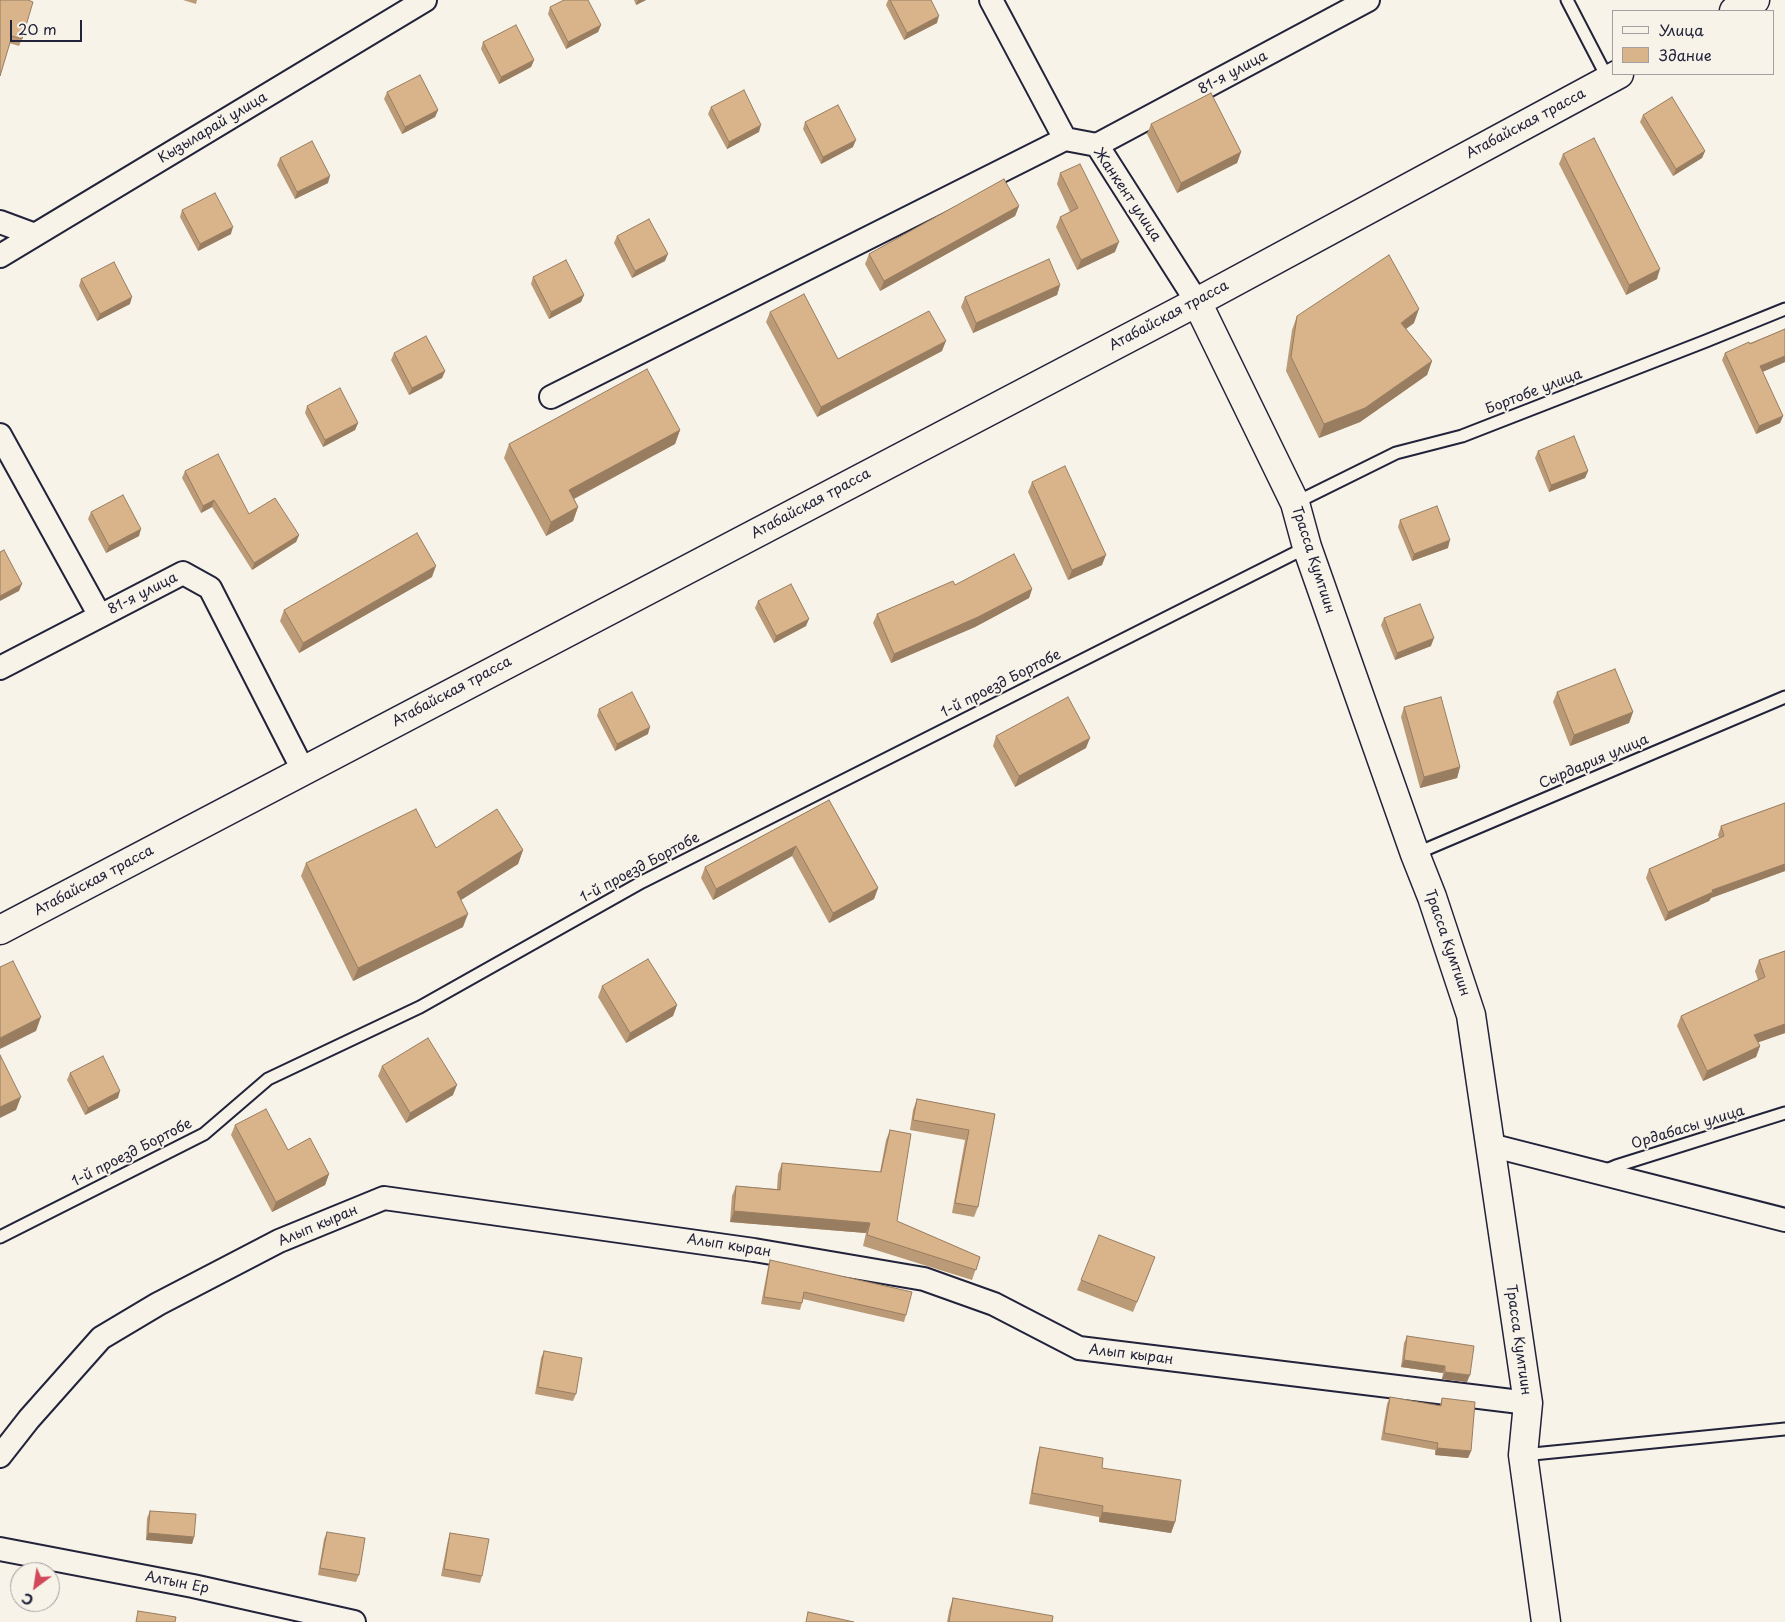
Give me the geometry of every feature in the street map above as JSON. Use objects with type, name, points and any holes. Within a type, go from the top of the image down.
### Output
[{"type":"main road","points":[[1736,10],[1755,0]]},
{"type":"main road","name":"Атабайская трасса","points":[[0,930],[1197,302],[1614,77]]},
{"type":"main road","name":"Трасса Кумтиин","points":[[1197,302],[1295,503],[1307,547],[1415,854],[1432,897],[1471,1015],[1528,1403],[1524,1455],[1546,1622]]},
{"type":"street","name":"Кызыларай улица","points":[[0,256],[425,0]]},
{"type":"street","points":[[551,396],[1065,139],[991,0]]},
{"type":"street","name":"81-я улица","points":[[1097,145],[1368,0]]},
{"type":"street","name":"Жанкент улица","points":[[1065,139],[1097,145],[1197,302]]},
{"type":"street","points":[[0,222],[35,235]]},
{"type":"street","points":[[0,435],[100,616]]},
{"type":"street","name":"81-я улица","points":[[0,668],[183,573],[210,588],[303,770]]},
{"type":"street","points":[[1490,1145],[1785,1220]]},
{"type":"street","name":"Алып кыран","points":[[0,1456],[28,1419],[101,1338],[158,1304],[279,1241],[384,1198],[754,1250],[924,1279],[994,1304],[1079,1348],[1528,1403]]},
{"type":"street","name":"Алтын Ер","points":[[0,1549],[194,1586],[354,1622]]},
{"type":"lane","points":[[1568,0],[1612,74]]},
{"type":"lane","name":"Бортобе улица","points":[[1295,503],[1396,453],[1462,436],[1785,309]]},
{"type":"lane","name":"1-й проезд Бортобе","points":[[0,1237],[204,1134],[268,1079],[420,1007],[642,882],[1307,547]]},
{"type":"lane","name":"Сырдария улица","points":[[1415,854],[1785,697]]},
{"type":"lane","name":"Ордабасы улица","points":[[1601,1173],[1616,1166],[1785,1113]]},
{"type":"lane","points":[[1524,1455],[1785,1429]]},
{"type":"building","points":[[0,0],[28,0],[33,2],[22,39],[12,36],[0,76]]},
{"type":"building","points":[[564,0],[588,0],[601,25],[568,42],[550,7]]},
{"type":"building","points":[[890,0],[931,0],[939,16],[907,33]]},
{"type":"building","points":[[516,25],[534,60],[501,77],[483,42]]},
{"type":"building","points":[[420,75],[438,110],[405,127],[387,92]]},
{"type":"building","points":[[744,90],[761,125],[729,142],[711,107]]},
{"type":"building","points":[[1211,93],[1241,152],[1181,183],[1151,124]]},
{"type":"building","points":[[1672,97],[1705,151],[1676,169],[1643,115]]},
{"type":"building","points":[[838,105],[856,140],[823,157],[805,122]]},
{"type":"building","points":[[1594,138],[1660,269],[1629,285],[1563,154]]},
{"type":"building","points":[[312,141],[330,176],[297,192],[280,158]]},
{"type":"building","points":[[1080,164],[1119,242],[1081,260],[1060,217],[1078,208],[1060,173]]},
{"type":"building","points":[[1004,179],[1019,206],[884,281],[869,254]]},
{"type":"building","points":[[215,193],[233,227],[200,244],[182,210]]},
{"type":"building","points":[[649,219],[668,254],[635,271],[617,236]]},
{"type":"building","points":[[1389,255],[1419,309],[1401,323],[1432,361],[1365,408],[1324,424],[1291,357],[1297,316]]},
{"type":"building","points":[[1049,259],[1060,285],[976,323],[965,297]]},
{"type":"building","points":[[566,260],[584,295],[551,312],[533,277]]},
{"type":"building","points":[[114,262],[132,297],[100,314],[81,279]]},
{"type":"building","points":[[804,294],[838,359],[929,311],[946,341],[821,407],[770,312]]},
{"type":"building","points":[[1785,329],[1785,356],[1760,366],[1783,416],[1759,426],[1725,353]]},
{"type":"building","points":[[426,336],[445,371],[412,388],[394,353]]},
{"type":"building","points":[[647,369],[680,430],[569,490],[578,507],[551,522],[509,444]]},
{"type":"building","points":[[340,388],[358,423],[325,440],[307,406]]},
{"type":"building","points":[[1574,436],[1588,471],[1551,485],[1538,451]]},
{"type":"building","points":[[218,454],[249,514],[275,498],[299,535],[254,563],[214,500],[203,506],[185,471]]},
{"type":"building","points":[[1065,466],[1106,555],[1072,570],[1032,482]]},
{"type":"building","points":[[123,495],[141,529],[109,546],[91,512]]},
{"type":"building","points":[[1437,506],[1450,540],[1414,554],[1400,520]]},
{"type":"building","points":[[417,533],[436,566],[303,643],[284,610]]},
{"type":"building","points":[[4,550],[22,584],[0,596],[0,552]]},
{"type":"building","points":[[1014,554],[1032,589],[978,617],[894,654],[877,614],[953,581],[955,585]]},
{"type":"building","points":[[791,584],[809,619],[776,636],[758,601]]},
{"type":"building","points":[[1420,604],[1434,638],[1397,653],[1384,618]]},
{"type":"building","points":[[1615,669],[1633,712],[1574,735],[1557,692]]},
{"type":"building","points":[[632,692],[650,727],[617,744],[599,709]]},
{"type":"building","points":[[1068,697],[1090,738],[1019,776],[996,736]]},
{"type":"building","points":[[1441,697],[1460,767],[1424,777],[1404,707]]},
{"type":"building","points":[[829,800],[878,888],[833,913],[796,846],[716,889],[705,867]]},
{"type":"building","points":[[1785,803],[1785,864],[1712,890],[1713,892],[1668,912],[1649,869],[1724,836],[1721,826]]},
{"type":"building","points":[[416,809],[436,848],[497,809],[523,850],[457,892],[468,914],[358,968],[306,863]]},
{"type":"building","points":[[1785,951],[1785,1024],[1754,1035],[1760,1046],[1707,1071],[1681,1016],[1765,977],[1759,960]]},
{"type":"building","points":[[648,959],[677,1005],[630,1033],[602,986]]},
{"type":"building","points":[[13,961],[41,1017],[0,1038],[0,967]]},
{"type":"building","points":[[428,1038],[457,1085],[410,1113],[382,1066]]},
{"type":"building","points":[[0,1055],[21,1097],[0,1107]]},
{"type":"building","points":[[103,1056],[120,1091],[88,1108],[70,1073]]},
{"type":"building","points":[[917,1099],[995,1114],[978,1207],[955,1203],[969,1130],[913,1120]]},
{"type":"building","points":[[266,1109],[288,1150],[310,1138],[329,1174],[276,1202],[235,1125]]},
{"type":"building","points":[[890,1130],[911,1134],[897,1221],[980,1257],[976,1270],[867,1235],[870,1223],[734,1211],[736,1186],[780,1190],[782,1163],[881,1172]]},
{"type":"building","points":[[1099,1235],[1155,1257],[1137,1302],[1081,1280]]},
{"type":"building","points":[[770,1260],[912,1292],[906,1315],[804,1292],[802,1303],[764,1297]]},
{"type":"building","points":[[1407,1336],[1474,1346],[1470,1375],[1445,1372],[1445,1366],[1404,1360]]},
{"type":"building","points":[[544,1351],[582,1358],[576,1394],[538,1387]]},
{"type":"building","points":[[1390,1397],[1441,1406],[1442,1398],[1475,1402],[1471,1451],[1437,1448],[1438,1443],[1384,1433]]},
{"type":"building","points":[[1040,1447],[1103,1458],[1102,1468],[1181,1480],[1175,1522],[1102,1512],[1103,1506],[1032,1493]]},
{"type":"building","points":[[150,1511],[196,1514],[194,1537],[148,1533]]},
{"type":"building","points":[[327,1532],[365,1538],[359,1575],[320,1568]]},
{"type":"building","points":[[450,1533],[489,1539],[482,1576],[444,1569]]},
{"type":"building","points":[[953,1598],[1053,1616],[1052,1622],[949,1622]]},
{"type":"building","points":[[138,1611],[176,1617],[175,1622],[136,1622]]},
{"type":"building","points":[[808,1612],[854,1622],[806,1622]]}]
